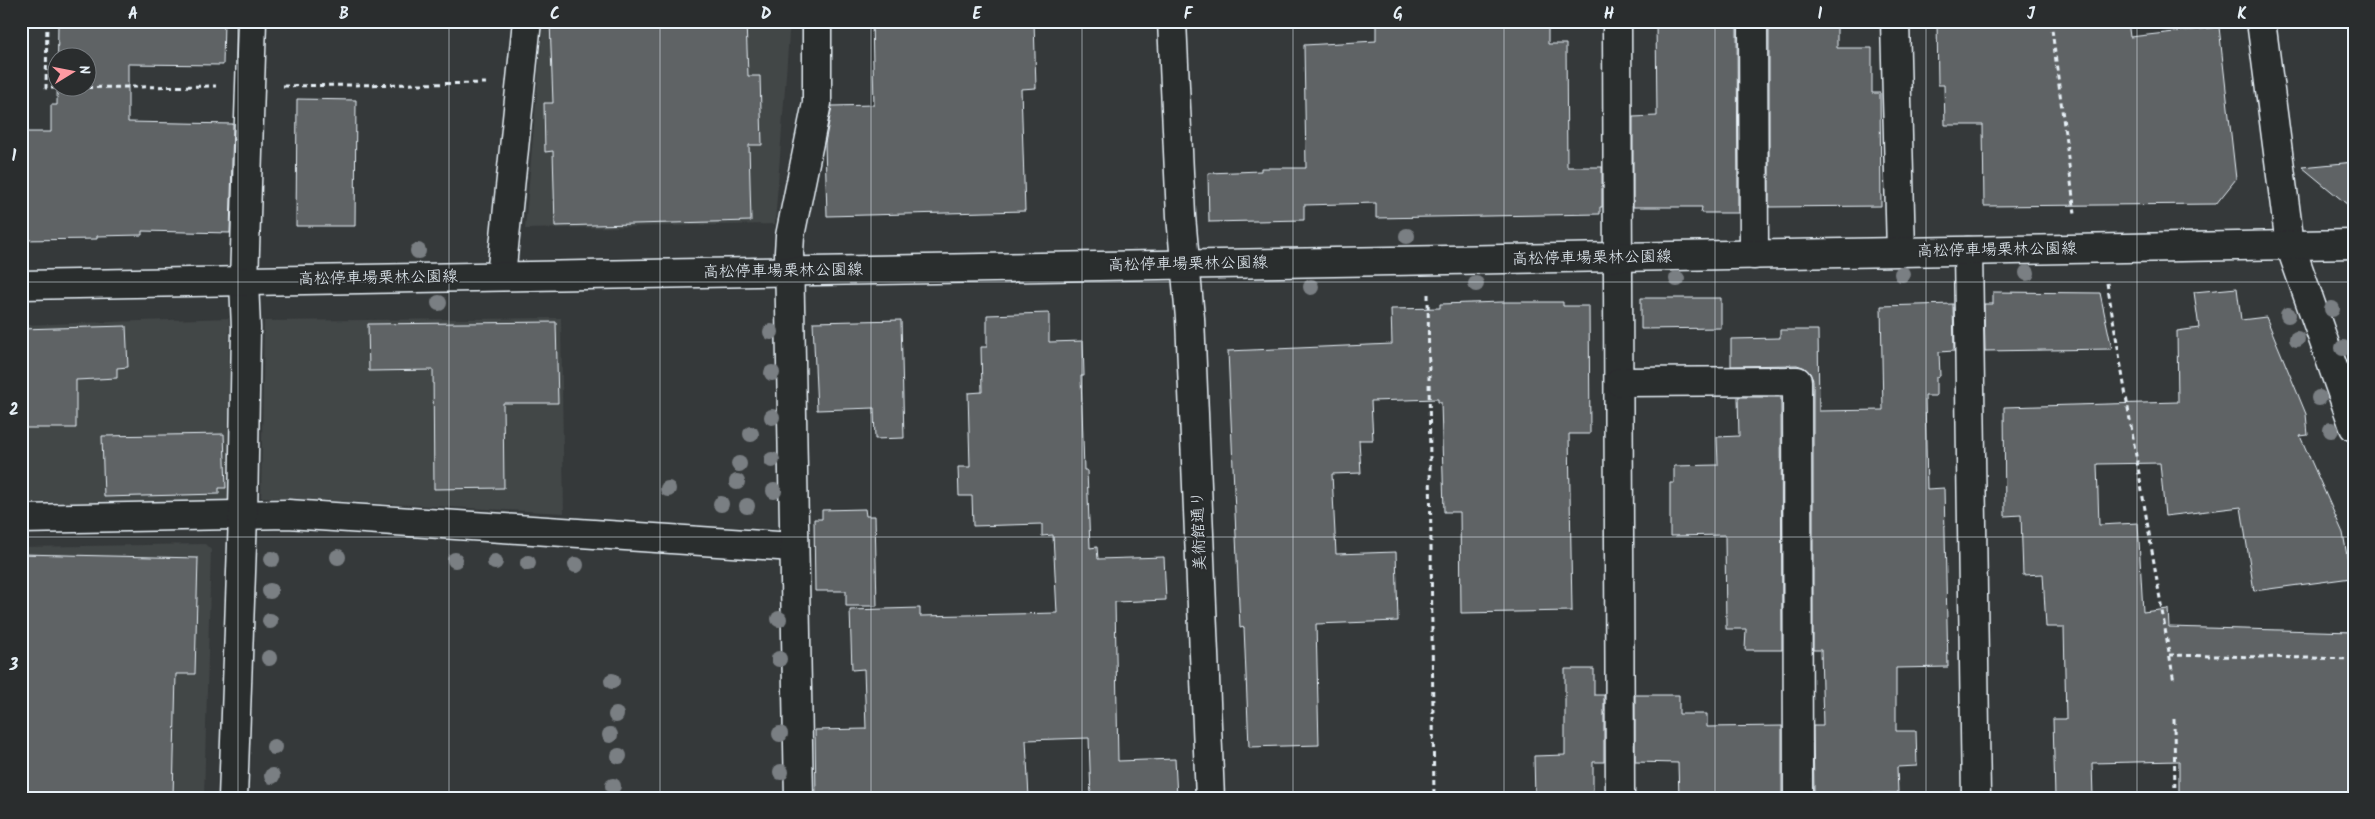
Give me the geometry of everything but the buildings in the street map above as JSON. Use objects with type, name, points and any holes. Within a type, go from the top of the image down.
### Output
[{"type":"street","points":[[233,798],[243,516],[246,328],[244,282],[252,21]]},
{"type":"street","points":[[501,276],[527,21]]},
{"type":"street","points":[[799,798],[788,271],[790,236],[817,103],[817,21]]},
{"type":"street","name":"美術館通り","points":[[1172,21],[1184,264],[1190,318],[1210,798]]},
{"type":"street","points":[[1617,21],[1620,382],[1620,798]]},
{"type":"street","points":[[1752,21],[1754,255]]},
{"type":"street","points":[[1895,21],[1901,252]]},
{"type":"street","points":[[2261,21],[2290,245],[2354,427]]},
{"type":"street","name":"高松停車場栗林公園線","points":[[21,285],[2354,244]]},
{"type":"street","points":[[1968,251],[1976,798]]},
{"type":"street","points":[[1620,382],[1797,381],[1798,798]]},
{"type":"street","points":[[21,519],[288,514],[793,547]]},
{"type":"path","points":[[2051,21],[2076,217]]},
{"type":"path","points":[[2106,247],[2106,282],[2174,682]]},
{"type":"path","points":[[1428,260],[1434,798]]},
{"type":"path","points":[[2169,655],[2354,659]]},
{"type":"path","points":[[2174,719],[2176,798]]},
{"type":"shaded area","points":[[543,21],[790,21],[775,224],[525,229]]},
{"type":"shaded area","points":[[229,318],[231,500],[21,503],[21,325]]},
{"type":"shaded area","points":[[561,318],[564,513],[261,497],[264,321]]},
{"type":"shaded area","points":[[205,544],[211,550],[204,798],[21,798],[21,547]]}]
